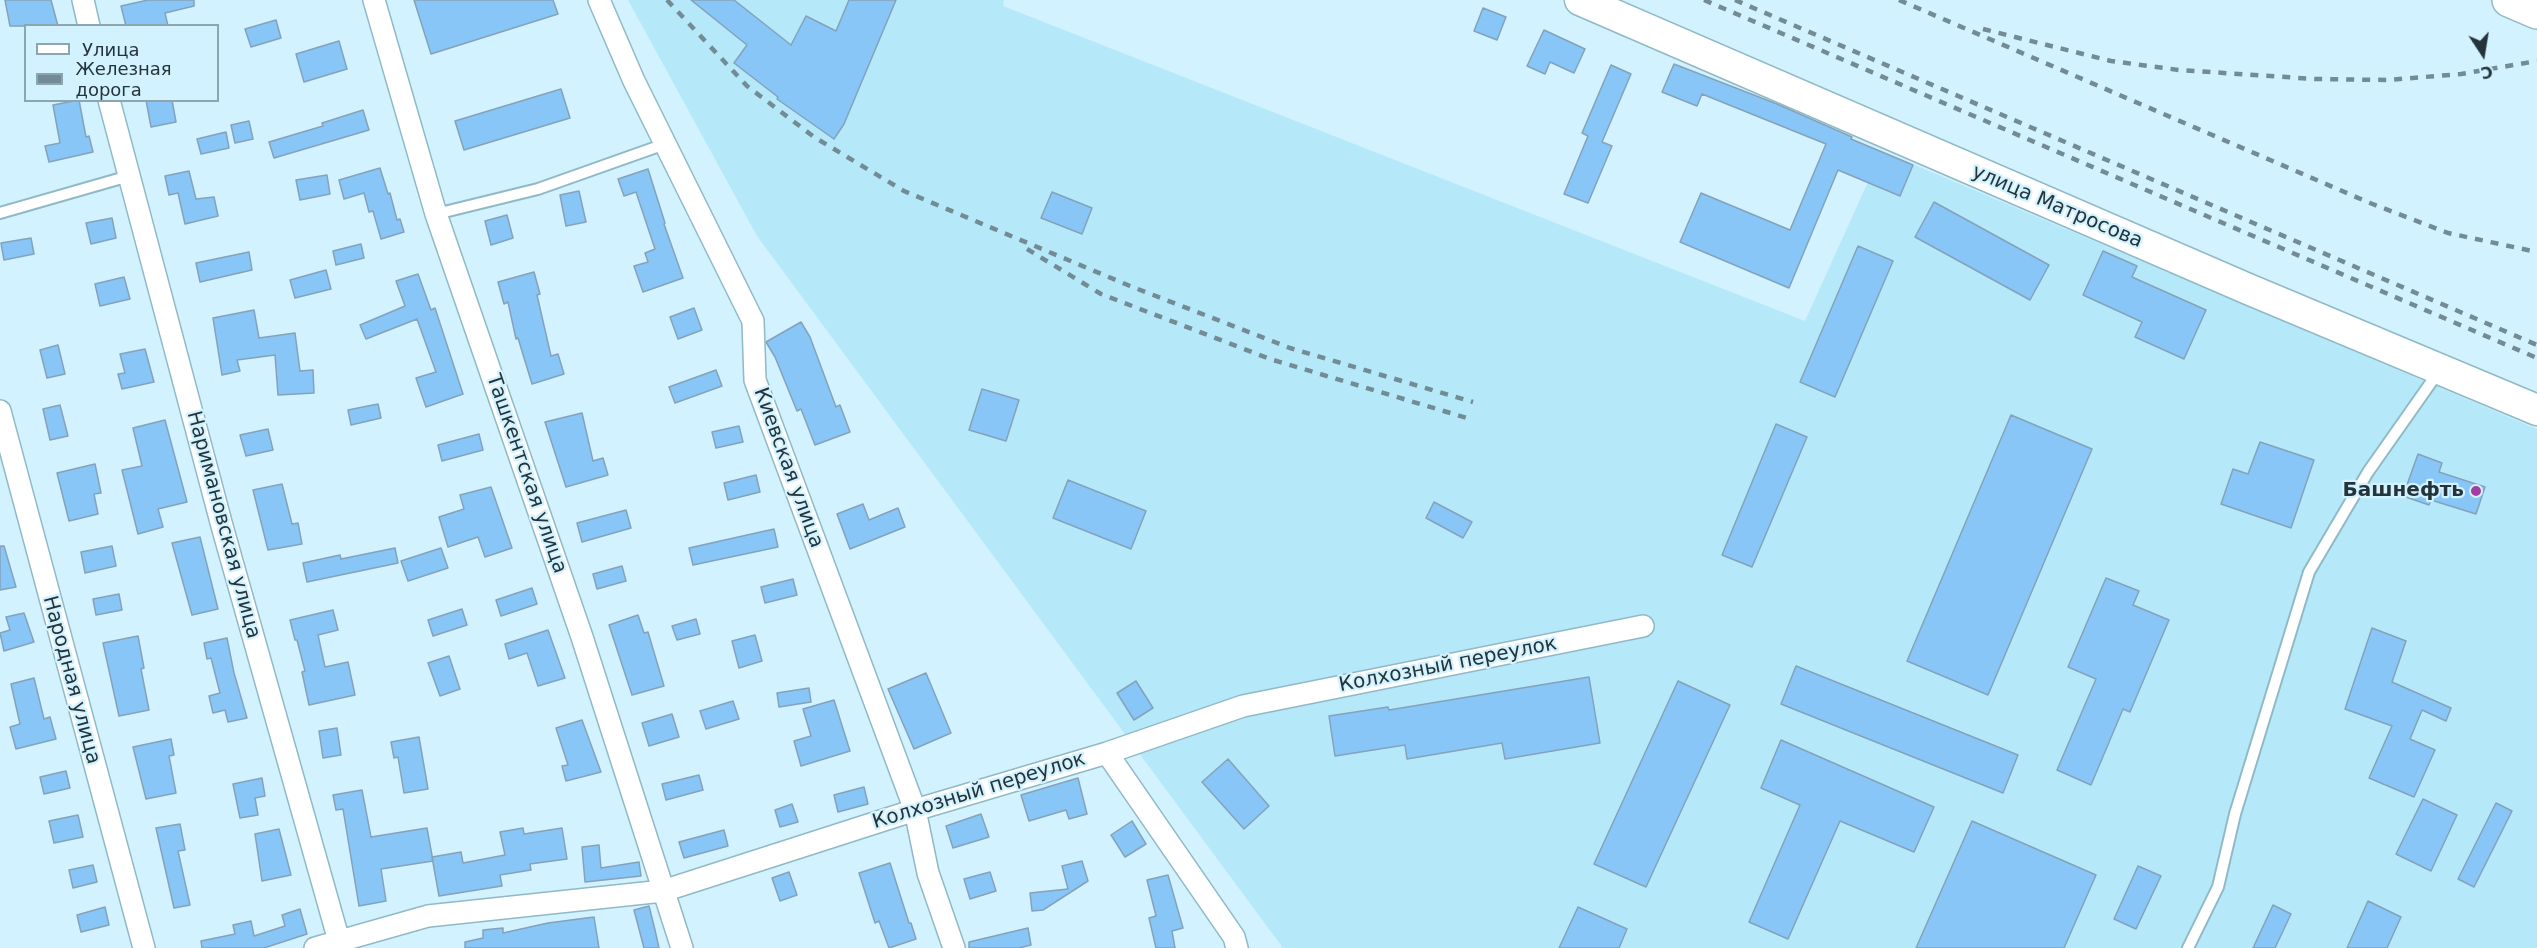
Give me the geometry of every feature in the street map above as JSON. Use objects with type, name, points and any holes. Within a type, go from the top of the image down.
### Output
[{"type":"main road","points":[[2509,0],[2537,12]]},
{"type":"street","points":[[82,0],[88,24]]},
{"type":"street","name":"Ташкентская улица","points":[[374,0],[436,214],[582,637],[682,948]]},
{"type":"street","name":"Киевская улица","points":[[599,0],[634,81],[753,321],[755,380],[915,810],[928,873],[954,948]]},
{"type":"street","name":"улица Матросова","points":[[1580,0],[2237,284],[2537,410]]},
{"type":"street","name":"Наримановская улица","points":[[110,102],[222,526],[340,944]]},
{"type":"street","name":"Народная улица","points":[[0,411],[144,948]]},
{"type":"street","name":"Колхозный переулок","points":[[315,948],[340,944],[428,915],[663,891],[915,810],[1107,753],[1243,706],[1643,626]]},
{"type":"street","points":[[1107,753],[1234,937],[1237,948]]},
{"type":"lane","points":[[436,214],[538,189],[665,144]]},
{"type":"lane","points":[[0,213],[129,176]]},
{"type":"lane","points":[[2188,948],[2218,886],[2235,814],[2309,572],[2368,472],[2440,369]]},
{"type":"shaded area","points":[[628,0],[1004,0],[1003,6],[1805,321],[1882,151],[2537,429],[2537,948],[1283,948],[757,236]]},
{"type":"building","points":[[5,0],[51,0],[57,24],[10,26]]},
{"type":"building","points":[[148,0],[194,0],[194,6],[165,13],[168,24],[126,24],[121,6]]},
{"type":"building","points":[[414,0],[553,0],[558,14],[431,54]]},
{"type":"building","points":[[691,0],[734,0],[791,45],[806,16],[836,31],[849,0],[896,0],[844,124],[834,139],[777,99],[778,97],[734,63],[747,45]]},
{"type":"building","points":[[1483,8],[1506,17],[1497,40],[1474,31]]},
{"type":"building","points":[[276,20],[281,38],[251,47],[245,29]]},
{"type":"building","points":[[1544,30],[1585,49],[1574,73],[1550,62],[1545,74],[1527,66]]},
{"type":"building","points":[[339,41],[347,69],[304,82],[296,54]]},
{"type":"building","points":[[1674,64],[1777,104],[1913,165],[1900,196],[1838,170],[1789,288],[1680,242],[1701,193],[1790,230],[1826,144],[1702,94],[1697,106],[1662,92]]},
{"type":"building","points":[[1611,65],[1631,74],[1602,142],[1612,146],[1588,203],[1564,194],[1588,136],[1582,133]]},
{"type":"building","points":[[561,89],[570,118],[464,150],[455,121]]},
{"type":"building","points":[[79,102],[86,137],[89,136],[93,152],[49,162],[45,146],[60,143],[53,105]]},
{"type":"building","points":[[146,102],[172,102],[176,122],[151,127]]},
{"type":"building","points":[[363,110],[369,130],[274,158],[269,142],[323,126],[322,123]]},
{"type":"building","points":[[249,121],[253,139],[235,143],[231,125]]},
{"type":"building","points":[[226,132],[229,148],[201,154],[197,139]]},
{"type":"building","points":[[380,168],[397,220],[400,219],[404,232],[381,239],[373,211],[369,212],[364,193],[344,199],[339,180]]},
{"type":"building","points":[[648,169],[683,278],[643,292],[634,266],[648,262],[645,253],[655,249],[636,192],[624,196],[618,179]]},
{"type":"building","points":[[189,171],[196,199],[214,197],[218,216],[185,224],[178,193],[169,195],[165,176]]},
{"type":"building","points":[[327,175],[330,194],[300,200],[296,180]]},
{"type":"building","points":[[579,191],[586,222],[566,226],[560,195]]},
{"type":"building","points":[[1052,192],[1092,208],[1082,234],[1041,218]]},
{"type":"building","points":[[1934,202],[2049,265],[2030,300],[1915,237]]},
{"type":"building","points":[[507,215],[513,238],[491,245],[485,221]]},
{"type":"building","points":[[112,218],[116,238],[91,244],[86,223]]},
{"type":"building","points":[[31,238],[34,254],[4,260],[1,243]]},
{"type":"building","points":[[361,244],[364,258],[336,265],[333,251]]},
{"type":"building","points":[[1858,246],[1893,261],[1835,397],[1800,382]]},
{"type":"building","points":[[2103,251],[2137,266],[2132,277],[2206,310],[2184,359],[2135,337],[2142,322],[2083,295]]},
{"type":"building","points":[[249,252],[252,270],[200,282],[196,263]]},
{"type":"building","points":[[326,270],[331,289],[295,298],[290,280]]},
{"type":"building","points":[[534,272],[551,356],[558,354],[564,374],[532,384],[518,338],[516,339],[508,302],[504,304],[498,282]]},
{"type":"building","points":[[418,274],[431,310],[435,308],[463,394],[426,407],[416,378],[436,372],[417,319],[366,339],[360,325],[405,306],[396,281]]},
{"type":"building","points":[[124,277],[130,299],[100,306],[95,284]]},
{"type":"building","points":[[694,308],[702,330],[678,339],[670,317]]},
{"type":"building","points":[[254,310],[259,338],[295,333],[300,371],[313,370],[314,393],[278,395],[275,355],[237,360],[240,371],[222,375],[213,318]]},
{"type":"building","points":[[801,322],[810,337],[836,407],[840,405],[850,432],[815,445],[801,409],[797,411],[775,357],[766,342]]},
{"type":"building","points":[[58,345],[65,374],[47,378],[40,350]]},
{"type":"building","points":[[145,349],[154,382],[122,389],[118,374],[125,373],[120,354]]},
{"type":"building","points":[[716,370],[722,386],[675,403],[669,387]]},
{"type":"building","points":[[982,389],[1019,400],[1006,441],[969,430]]},
{"type":"building","points":[[378,404],[381,418],[351,425],[348,410]]},
{"type":"building","points":[[60,405],[68,436],[50,440],[43,409]]},
{"type":"building","points":[[582,413],[593,461],[603,458],[608,475],[566,487],[545,422]]},
{"type":"building","points":[[2011,415],[2092,449],[1988,695],[1907,661]]},
{"type":"building","points":[[165,420],[187,502],[158,509],[163,527],[138,534],[122,470],[142,466],[133,428]]},
{"type":"building","points":[[1776,424],[1807,437],[1752,567],[1722,555]]},
{"type":"building","points":[[739,426],[743,442],[716,448],[712,432]]},
{"type":"building","points":[[268,429],[273,450],[246,456],[240,435]]},
{"type":"building","points":[[479,434],[483,450],[442,461],[438,445]]},
{"type":"building","points":[[2260,442],[2314,460],[2291,528],[2221,504],[2233,469],[2248,474]]},
{"type":"building","points":[[2418,454],[2442,463],[2439,472],[2485,487],[2476,514],[2431,500],[2429,505],[2403,496]]},
{"type":"building","points":[[95,464],[101,493],[94,494],[98,514],[69,521],[57,473]]},
{"type":"building","points":[[756,475],[760,492],[728,500],[724,483]]},
{"type":"building","points":[[1068,480],[1146,511],[1131,549],[1053,518]]},
{"type":"building","points":[[282,484],[292,524],[298,523],[302,544],[268,550],[253,490]]},
{"type":"building","points":[[491,487],[512,548],[485,557],[478,537],[448,547],[439,517],[464,509],[460,495]]},
{"type":"building","points":[[1434,502],[1472,522],[1463,538],[1426,518]]},
{"type":"building","points":[[863,504],[869,520],[898,508],[905,527],[850,549],[837,514]]},
{"type":"building","points":[[626,510],[631,528],[582,542],[577,523]]},
{"type":"building","points":[[774,529],[778,547],[693,565],[689,548]]},
{"type":"building","points":[[200,537],[218,609],[192,615],[172,543]]},
{"type":"building","points":[[0,546],[4,546],[16,587],[0,590]]},
{"type":"building","points":[[112,546],[116,566],[85,573],[81,552]]},
{"type":"building","points":[[395,548],[398,563],[307,582],[303,563],[340,555],[341,559]]},
{"type":"building","points":[[441,548],[448,568],[408,581],[401,561]]},
{"type":"building","points":[[622,566],[626,581],[597,589],[593,574]]},
{"type":"building","points":[[2106,578],[2139,591],[2133,605],[2169,620],[2130,712],[2123,709],[2091,785],[2057,770],[2096,679],[2068,667]]},
{"type":"building","points":[[793,579],[797,595],[765,603],[761,587]]},
{"type":"building","points":[[532,588],[537,604],[501,616],[496,600]]},
{"type":"building","points":[[119,594],[122,610],[96,615],[93,599]]},
{"type":"building","points":[[462,609],[467,625],[433,636],[428,620]]},
{"type":"building","points":[[333,610],[338,630],[318,635],[325,667],[348,662],[355,695],[309,705],[302,672],[305,671],[290,620]]},
{"type":"building","points":[[24,613],[34,642],[4,651],[0,633],[10,630],[6,617]]},
{"type":"building","points":[[638,615],[644,633],[648,632],[664,686],[632,695],[609,625]]},
{"type":"building","points":[[696,619],[700,634],[677,640],[672,626]]},
{"type":"building","points":[[2372,628],[2406,641],[2392,682],[2451,708],[2446,721],[2422,710],[2410,739],[2435,750],[2414,797],[2369,778],[2392,726],[2345,709]]},
{"type":"building","points":[[548,630],[565,678],[538,686],[527,653],[509,659],[505,644]]},
{"type":"building","points":[[755,635],[762,661],[739,668],[732,641]]},
{"type":"building","points":[[138,636],[144,668],[141,669],[149,710],[119,716],[103,643]]},
{"type":"building","points":[[227,638],[247,718],[228,722],[225,710],[213,713],[209,696],[220,693],[211,658],[207,659],[204,643]]},
{"type":"building","points":[[449,656],[460,689],[440,696],[428,663]]},
{"type":"building","points":[[1796,666],[2018,755],[2003,793],[1781,704]]},
{"type":"building","points":[[926,673],[951,733],[914,749],[888,689]]},
{"type":"building","points":[[1589,677],[1600,743],[1505,759],[1502,743],[1407,759],[1405,745],[1335,756],[1329,716],[1388,707],[1389,710]]},
{"type":"building","points":[[34,678],[44,719],[50,717],[56,739],[16,749],[10,727],[20,724],[11,684]]},
{"type":"building","points":[[1136,681],[1153,708],[1134,720],[1117,693]]},
{"type":"building","points":[[1678,681],[1730,705],[1646,887],[1594,864]]},
{"type":"building","points":[[809,688],[811,702],[779,707],[777,693]]},
{"type":"building","points":[[834,700],[850,751],[801,766],[794,741],[811,736],[803,709]]},
{"type":"building","points":[[733,701],[739,719],[706,729],[700,711]]},
{"type":"building","points":[[672,714],[679,737],[649,746],[642,723]]},
{"type":"building","points":[[582,720],[601,772],[566,781],[562,766],[568,765],[556,728]]},
{"type":"building","points":[[337,728],[341,755],[323,758],[319,731]]},
{"type":"building","points":[[419,737],[428,789],[404,793],[398,757],[394,758],[391,742]]},
{"type":"building","points":[[171,739],[174,755],[169,756],[176,793],[146,799],[133,747]]},
{"type":"building","points":[[1781,740],[1934,807],[1914,852],[1840,821],[1788,939],[1749,922],[1800,805],[1761,788]]},
{"type":"building","points":[[1228,759],[1269,806],[1244,829],[1202,782]]},
{"type":"building","points":[[66,771],[70,788],[44,794],[40,777]]},
{"type":"building","points":[[699,775],[703,790],[666,800],[662,784]]},
{"type":"building","points":[[262,778],[265,796],[255,798],[258,815],[240,818],[233,784]]},
{"type":"building","points":[[1078,778],[1087,814],[1069,819],[1066,810],[1029,821],[1021,795]]},
{"type":"building","points":[[864,787],[868,804],[838,812],[834,795]]},
{"type":"building","points":[[362,790],[371,837],[427,828],[433,861],[381,869],[386,901],[359,906],[343,809],[336,810],[333,795]]},
{"type":"building","points":[[2423,799],[2457,815],[2431,871],[2396,854]]},
{"type":"building","points":[[2496,803],[2512,811],[2474,887],[2458,879]]},
{"type":"building","points":[[792,804],[798,822],[780,827],[775,810]]},
{"type":"building","points":[[981,814],[989,837],[953,848],[946,826]]},
{"type":"building","points":[[78,815],[83,837],[54,843],[49,821]]},
{"type":"building","points":[[1132,821],[1146,844],[1125,857],[1111,835]]},
{"type":"building","points":[[1972,821],[2096,875],[2064,948],[1916,948]]},
{"type":"building","points":[[180,824],[185,850],[178,851],[190,905],[174,908],[156,828]]},
{"type":"building","points":[[523,828],[524,834],[562,828],[567,859],[530,864],[531,870],[500,875],[502,886],[439,896],[432,857],[461,852],[463,863],[505,855],[500,832]]},
{"type":"building","points":[[279,829],[291,875],[262,881],[255,834]]},
{"type":"building","points":[[724,830],[728,846],[684,858],[679,842]]},
{"type":"building","points":[[599,845],[601,868],[639,862],[641,876],[585,882],[582,847]]},
{"type":"building","points":[[1082,861],[1088,881],[1043,910],[1032,911],[1030,893],[1068,889],[1062,866]]},
{"type":"building","points":[[890,863],[916,939],[889,948],[879,921],[875,923],[859,873]]},
{"type":"building","points":[[93,865],[97,882],[73,888],[69,870]]},
{"type":"building","points":[[2138,866],[2161,876],[2136,929],[2114,919]]},
{"type":"building","points":[[789,872],[797,895],[780,901],[772,878]]},
{"type":"building","points":[[990,872],[996,891],[970,899],[964,879]]},
{"type":"building","points":[[1168,875],[1183,928],[1172,931],[1175,948],[1156,948],[1149,918],[1156,916],[1147,880]]},
{"type":"building","points":[[2368,901],[2401,917],[2387,948],[2347,948]]},
{"type":"building","points":[[2273,905],[2291,914],[2275,948],[2253,948]]},
{"type":"building","points":[[649,906],[659,948],[644,948],[634,910]]},
{"type":"building","points":[[105,907],[109,925],[81,932],[77,915]]},
{"type":"building","points":[[1578,907],[1627,929],[1619,948],[1559,948]]},
{"type":"building","points":[[300,909],[307,934],[264,948],[202,948],[201,941],[235,934],[233,925],[251,921],[254,936],[285,926],[282,915]]},
{"type":"building","points":[[594,917],[599,948],[465,948],[465,942],[483,938],[483,930],[503,928],[503,933],[548,923]]},
{"type":"building","points":[[1028,928],[1031,945],[1019,948],[969,948],[969,942]]},
{"type":"railway","points":[[667,0],[747,86],[814,137],[904,191],[1130,286],[1290,348],[1473,402]]},
{"type":"railway","points":[[1704,0],[2537,358]]},
{"type":"railway","points":[[1735,0],[2537,345]]},
{"type":"railway","points":[[1899,0],[2370,203],[2448,233],[2537,252]]},
{"type":"railway","points":[[1983,29],[2111,61],[2179,70],[2315,79],[2388,80],[2461,74],[2537,61]]},
{"type":"railway","points":[[1027,249],[1101,294],[1270,359],[1467,418]]},
{"type":"place","name":"Башнефть","points":[[2476,491]]}]
